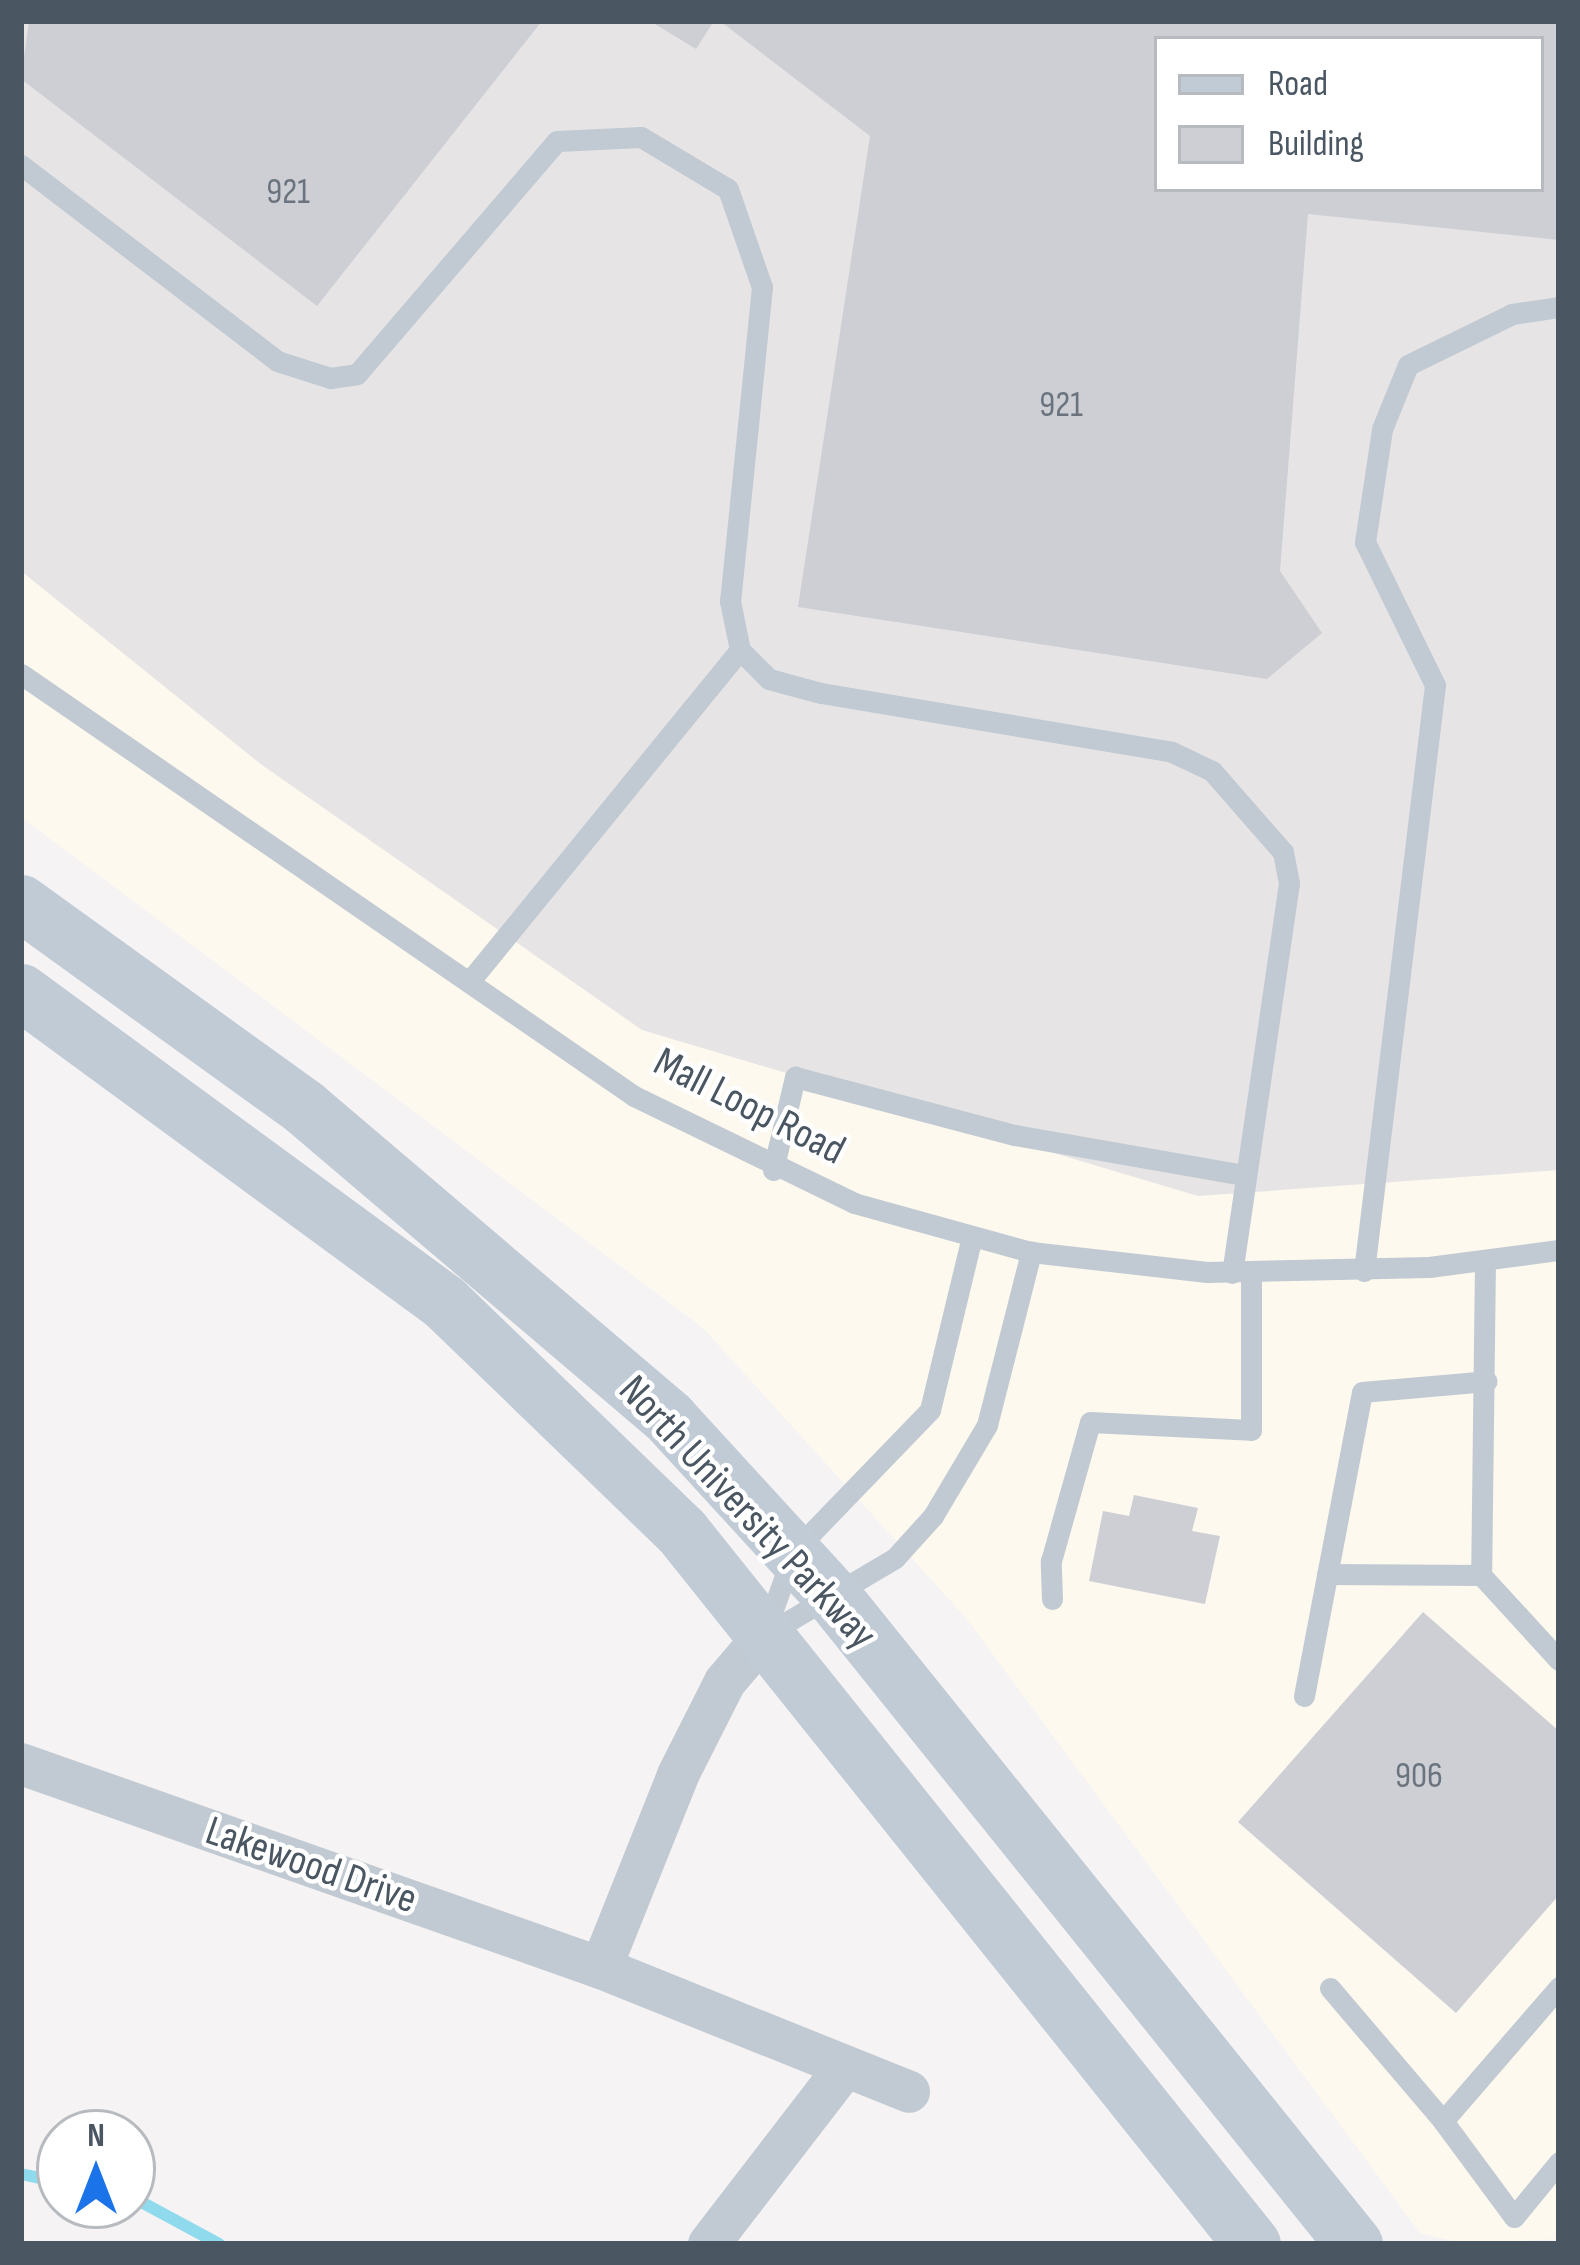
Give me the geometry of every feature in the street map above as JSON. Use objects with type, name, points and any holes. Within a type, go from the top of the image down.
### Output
[{"type":"main road","name":"North University Parkway","points":[[21,903],[470,1241],[669,1418],[835,1599],[1354,2244]]},
{"type":"main road","name":"North University Parkway","points":[[21,992],[444,1302],[682,1532],[1252,2244]]},
{"type":"street","points":[[602,1968],[678,1775],[725,1682],[764,1636]]},
{"type":"street","name":"Lakewood Drive","points":[[21,1764],[602,1968],[843,2070],[909,2092]]},
{"type":"street","points":[[709,2244],[843,2070]]},
{"type":"lane","points":[[21,165],[277,361],[331,378],[357,374],[557,141],[605,130],[684,156],[728,189],[762,287],[730,601],[740,650],[769,679],[821,693],[1172,752],[1247,806],[1283,852],[1289,883],[1245,1175],[1241,1273],[1251,1430],[1090,1422],[1051,1561],[1052,1599]]},
{"type":"lane","points":[[1364,1271],[1436,685],[1365,542],[1382,429],[1408,365],[1512,314],[1559,307]]},
{"type":"lane","points":[[469,982],[740,650]]},
{"type":"lane","name":"Mall Loop Road","points":[[21,674],[634,1096],[773,1170],[1031,1252],[1241,1273],[1364,1271],[1559,1250]]},
{"type":"lane","points":[[773,1170],[795,1077],[1015,1135],[1245,1175]]},
{"type":"lane","points":[[764,1636],[794,1551],[930,1410],[972,1237]]},
{"type":"lane","points":[[764,1636],[835,1599],[895,1558],[961,1475],[999,1387],[1031,1252]]},
{"type":"lane","points":[[1485,1260],[1481,1575],[1559,1660]]},
{"type":"lane","points":[[1304,1696],[1362,1392],[1487,1381]]},
{"type":"lane","points":[[1327,1574],[1481,1575]]},
{"type":"lane","points":[[1443,2121],[1559,1987]]},
{"type":"lane","points":[[1330,1988],[1443,2121],[1514,2217],[1559,2162]]},
{"type":"shaded area","points":[[21,21],[1559,21],[1559,2239],[1464,2244],[1420,2233],[966,1618],[703,1328],[21,817]]},
{"type":"shaded area","points":[[21,21],[1559,21],[1559,1170],[1198,1196],[642,1030],[262,765],[21,571]]},
{"type":"building","points":[[29,21],[542,21],[317,306],[21,79]]},
{"type":"building","points":[[650,21],[714,21],[696,49]]},
{"type":"building","points":[[720,21],[1559,21],[1559,240],[1308,214],[1280,571],[1322,633],[1267,679],[798,607],[870,136]]},
{"type":"building","points":[[1134,1495],[1198,1508],[1192,1531],[1220,1536],[1205,1604],[1089,1581],[1103,1511],[1129,1516]]},
{"type":"building","points":[[1423,1612],[1559,1731],[1559,1895],[1456,2013],[1238,1822]]},
{"type":"waterway","points":[[21,2174],[36,2177]]},
{"type":"waterway","points":[[156,2210],[219,2244]]}]
